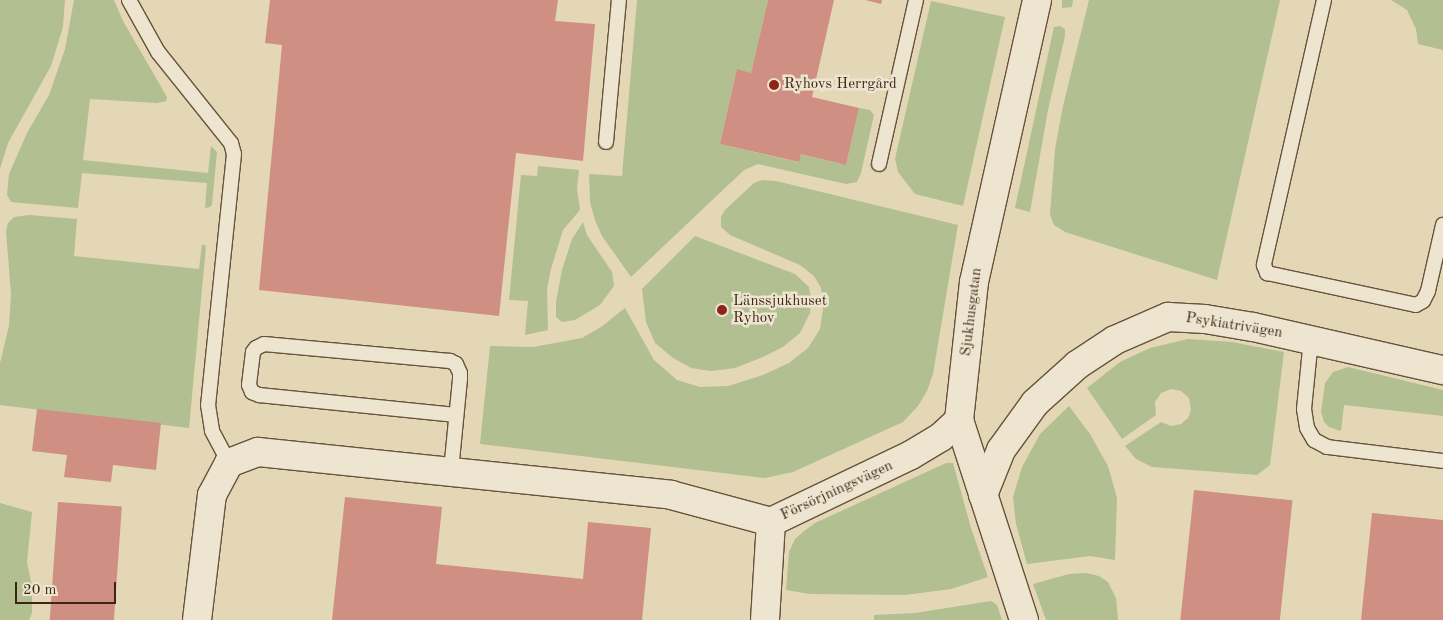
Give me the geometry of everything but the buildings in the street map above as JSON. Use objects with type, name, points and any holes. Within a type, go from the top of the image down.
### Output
[{"type":"street","name":"Sjukhusgatan","points":[[1024,620],[959,420],[974,282],[1037,0]]},
{"type":"street","name":"Psykiatrivägen","points":[[983,495],[1001,450],[1035,403],[1077,365],[1115,340],[1168,317],[1215,320],[1311,339],[1443,370]]},
{"type":"street","name":"Försörjningsvägen","points":[[764,620],[771,522],[911,456],[941,437],[959,420]]},
{"type":"street","points":[[197,620],[212,495],[229,463],[258,452],[671,495],[771,522]]},
{"type":"lane","points":[[129,0],[158,52],[231,143],[234,154],[208,405],[212,431],[229,463]]},
{"type":"lane","points":[[606,142],[619,0]]},
{"type":"lane","points":[[879,164],[916,0]]},
{"type":"lane","points":[[1324,0],[1264,265],[1267,273],[1416,306],[1423,301],[1428,291],[1443,225]]},
{"type":"lane","points":[[1311,339],[1304,409],[1306,428],[1314,440],[1327,447],[1443,461]]},
{"type":"lane","points":[[451,471],[460,373],[456,364],[450,361],[264,344],[253,352],[250,385],[256,393],[456,415]]},
{"type":"green space","points":[[0,0],[65,0],[63,27],[51,66],[8,143],[0,169]]},
{"type":"green space","points":[[74,0],[114,0],[123,21],[167,97],[166,101],[157,103],[90,99],[83,160],[208,173],[211,146],[217,152],[212,204],[210,207],[205,208],[207,183],[82,173],[78,208],[11,202],[7,195],[9,174],[27,133],[49,95],[65,49]]},
{"type":"green space","points":[[637,0],[768,0],[751,73],[737,70],[720,144],[798,162],[801,154],[846,165],[859,108],[870,110],[874,115],[861,173],[857,182],[846,184],[758,164],[744,170],[631,277],[602,236],[595,220],[590,202],[589,174],[622,176]]},
{"type":"green space","points":[[1062,0],[1073,0],[1072,7],[1062,8]]},
{"type":"green space","points":[[1089,0],[1280,0],[1217,280],[1065,232],[1054,225],[1050,215],[1055,149],[1063,106]]},
{"type":"green space","points":[[1391,0],[1443,0],[1443,50],[1418,44],[1416,29],[1407,10]]},
{"type":"green space","points":[[931,1],[1005,17],[963,206],[915,194],[898,172],[895,159]]},
{"type":"green space","points":[[1060,26],[1065,29],[1065,36],[1048,110],[1030,212],[1015,208],[1054,27]]},
{"type":"green space","points":[[538,166],[579,170],[577,189],[580,210],[563,230],[551,269],[547,289],[548,330],[525,335],[528,301],[509,300],[521,175],[537,176]]},
{"type":"green space","points":[[762,180],[776,181],[958,225],[933,374],[927,391],[918,406],[903,422],[793,472],[765,478],[480,444],[490,346],[533,347],[582,338],[601,327],[625,308],[654,360],[677,380],[700,387],[728,386],[763,375],[789,363],[808,348],[820,329],[823,309],[821,288],[814,276],[800,265],[730,235],[721,227],[721,217],[725,210],[754,183]]},
{"type":"green space","points":[[29,215],[77,219],[74,256],[199,269],[202,244],[206,246],[189,428],[0,405],[0,363],[9,326],[11,294],[6,231],[8,223],[14,217]]},
{"type":"green space","points":[[583,222],[587,235],[612,272],[614,286],[600,305],[575,320],[562,322],[556,317],[556,302],[562,270],[572,239]]},
{"type":"green space","points":[[695,236],[795,274],[809,287],[811,300],[810,313],[800,333],[783,347],[763,357],[735,368],[711,371],[691,368],[673,358],[655,343],[646,322],[642,289]]},
{"type":"green space","points":[[1188,339],[1232,342],[1284,352],[1270,465],[1257,475],[1152,467],[1136,459],[1125,446],[1161,422],[1171,426],[1181,424],[1188,418],[1191,410],[1189,398],[1181,391],[1171,389],[1161,393],[1155,402],[1156,415],[1122,439],[1087,388],[1120,362],[1150,348]]},
{"type":"green space","points":[[1348,367],[1443,390],[1443,416],[1344,405],[1341,431],[1329,427],[1324,422],[1321,412],[1325,383],[1333,372]]},
{"type":"green space","points":[[1069,406],[1090,434],[1108,466],[1117,498],[1115,560],[1090,556],[1027,564],[1016,524],[1013,497],[1022,467],[1040,434]]},
{"type":"green space","points":[[946,463],[953,463],[971,528],[988,577],[951,589],[905,595],[810,594],[786,590],[789,552],[795,539],[804,531],[815,523]]},
{"type":"green space","points":[[0,503],[32,512],[27,562],[32,586],[32,613],[29,620],[0,620]]},
{"type":"green space","points":[[1086,573],[1099,576],[1108,582],[1116,598],[1118,620],[1046,620],[1033,584],[1069,574]]},
{"type":"green space","points":[[991,601],[997,605],[1002,620],[874,620],[874,615],[915,613]]},
{"type":"place","name":"Ryhovs Herrgård","points":[[774,85]]},
{"type":"place","name":"Länssjukhuset Ryhov","points":[[722,310]]}]
